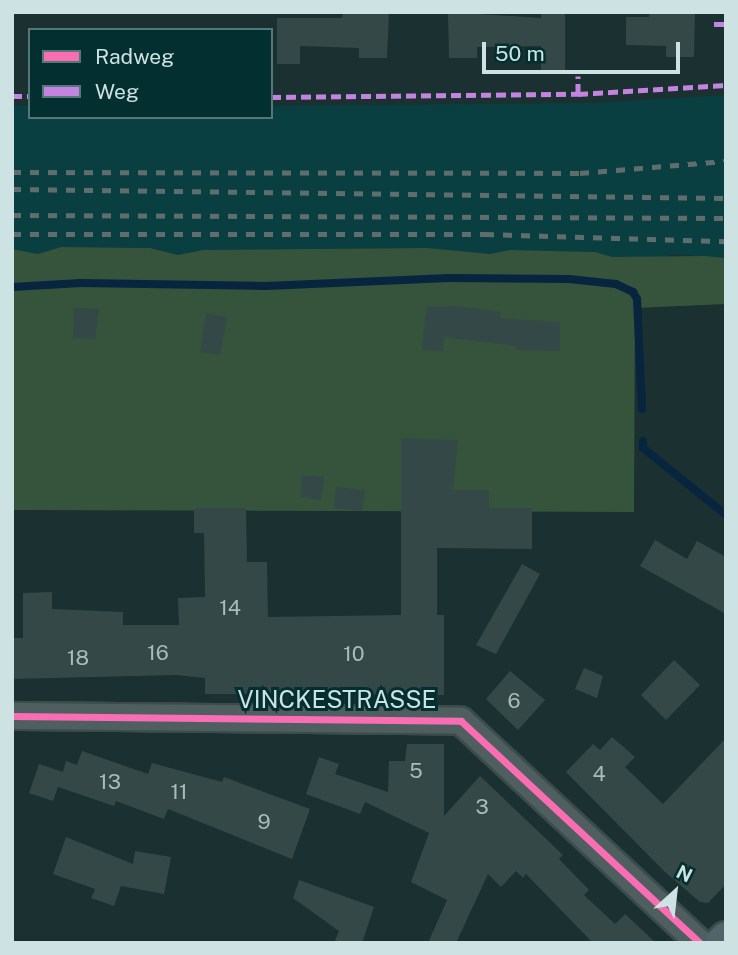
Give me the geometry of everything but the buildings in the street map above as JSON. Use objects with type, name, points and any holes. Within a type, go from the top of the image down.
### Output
[{"type":"main road","points":[[722,943],[726,938]]},
{"type":"street","name":"VINCKESTRASSE","points":[[12,716],[461,721],[700,943]]},
{"type":"shaded area","points":[[726,95],[726,258],[673,254],[659,258],[612,257],[595,252],[510,250],[490,254],[426,248],[203,250],[178,255],[150,248],[61,247],[38,254],[12,249],[12,106],[28,106],[28,119],[273,119],[273,106],[593,103]]},
{"type":"green space","points":[[61,247],[150,248],[178,255],[203,250],[427,248],[490,254],[510,250],[595,252],[612,257],[705,256],[726,258],[726,304],[635,308],[634,512],[12,510],[12,249],[38,254]]},
{"type":"waterway","points":[[12,287],[81,283],[266,286],[449,278],[569,279],[616,284],[633,292],[637,299],[642,409]]},
{"type":"waterway","points":[[643,441],[643,448],[726,515]]},
{"type":"railway","points":[[12,172],[580,173],[726,161]]},
{"type":"railway","points":[[12,189],[726,198]]},
{"type":"railway","points":[[12,215],[726,218]]},
{"type":"railway","points":[[12,234],[485,234],[726,241]]},
{"type":"marked path","points":[[714,24],[726,24]]},
{"type":"marked path","points":[[578,76],[578,94]]},
{"type":"marked path","points":[[273,97],[578,94],[726,85]]},
{"type":"marked path","points":[[12,96],[28,96]]},
{"type":"cycle path","points":[[12,716],[461,721],[700,943]]}]
